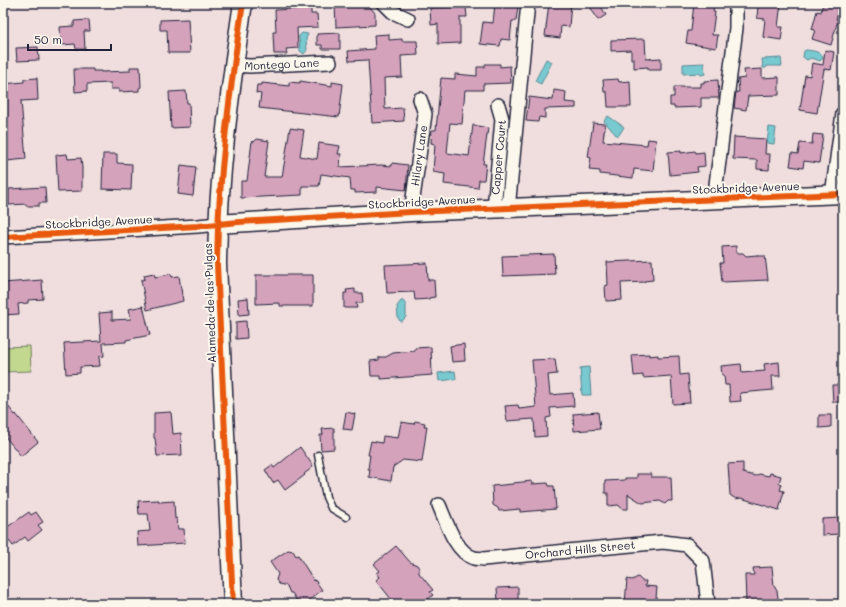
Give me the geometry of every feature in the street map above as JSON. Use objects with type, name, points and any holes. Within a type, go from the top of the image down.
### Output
[{"type":"main road","name":"Alameda de las Pulgas","points":[[233,604],[217,264],[217,224],[234,65],[243,3]]},
{"type":"main road","name":"Stockbridge Avenue","points":[[217,224],[411,212],[837,194]]},
{"type":"street","points":[[384,3],[393,12],[408,19]]},
{"type":"street","points":[[501,209],[528,3]]},
{"type":"street","name":"Stockbridge Avenue","points":[[714,200],[736,28],[736,3]]},
{"type":"street","name":"Montego Lane","points":[[234,65],[250,66],[330,62]]},
{"type":"street","name":"Hilary Lane","points":[[411,212],[425,114],[420,99]]},
{"type":"street","name":"Capper Court","points":[[498,105],[502,119],[501,209]]},
{"type":"street","points":[[837,194],[843,113]]},
{"type":"street","name":"Stockbridge Avenue","points":[[3,237],[217,224]]},
{"type":"street","name":"Orchard Hills Street","points":[[439,504],[459,549],[473,558],[483,559],[663,542],[687,545],[703,561],[708,604]]},
{"type":"lane","points":[[318,455],[326,497],[331,508],[346,517]]},
{"type":"green space","points":[[30,346],[31,371],[3,372],[3,347]]},
{"type":"water","points":[[302,33],[308,34],[306,39],[307,50],[304,54],[300,51],[299,36]]},
{"type":"water","points":[[806,50],[819,53],[823,58],[820,61],[811,58],[807,60],[803,57],[804,51]]},
{"type":"water","points":[[781,58],[782,66],[767,66],[766,68],[763,68],[762,59]]},
{"type":"water","points":[[546,59],[552,62],[541,84],[535,81]]},
{"type":"water","points":[[704,63],[705,74],[683,74],[683,64]]},
{"type":"water","points":[[608,116],[624,127],[619,135],[616,135],[604,121]]},
{"type":"water","points":[[769,127],[776,128],[774,144],[767,143]]},
{"type":"water","points":[[401,301],[403,301],[406,305],[406,317],[400,321],[398,318],[397,306]]},
{"type":"water","points":[[589,367],[591,395],[582,395],[580,368]]},
{"type":"water","points":[[455,371],[456,379],[439,381],[438,373]]},
{"type":"building","points":[[364,3],[364,6],[369,6],[375,13],[375,25],[336,27],[335,4]]},
{"type":"building","points":[[495,3],[510,3],[509,5],[518,6],[516,21],[512,21],[510,40],[501,39],[500,46],[480,44],[483,22],[493,23]]},
{"type":"building","points":[[549,3],[571,3],[569,27],[561,26],[560,38],[545,36]]},
{"type":"building","points":[[588,3],[599,3],[606,15],[598,20]]},
{"type":"building","points":[[694,3],[714,3],[713,12],[715,12],[712,35],[718,35],[716,48],[686,43],[688,31],[691,31]]},
{"type":"building","points":[[764,3],[781,3],[778,27],[783,27],[781,40],[763,37],[765,19],[757,18],[758,6],[763,7]]},
{"type":"building","points":[[823,3],[829,3],[840,7],[831,45],[812,39],[815,30],[812,29],[817,11],[821,12]]},
{"type":"building","points":[[466,7],[467,17],[460,17],[460,43],[438,44],[438,24],[431,25],[430,8]]},
{"type":"building","points":[[311,8],[311,14],[317,14],[318,27],[297,28],[298,48],[286,49],[287,54],[274,54],[273,32],[276,32],[275,10]]},
{"type":"building","points":[[188,19],[190,53],[168,53],[167,30],[160,30],[160,20]]},
{"type":"building","points":[[89,20],[90,31],[84,31],[85,49],[76,49],[75,44],[61,45],[60,27],[74,26],[74,21]]},
{"type":"building","points":[[340,33],[340,49],[322,49],[322,45],[317,45],[317,34]]},
{"type":"building","points":[[389,34],[389,40],[402,39],[402,41],[417,41],[418,55],[401,56],[402,77],[384,78],[385,109],[403,108],[404,121],[372,123],[368,60],[349,61],[348,51],[375,49],[374,35]]},
{"type":"building","points":[[645,39],[646,59],[661,58],[661,70],[648,70],[648,67],[634,68],[634,59],[631,59],[631,50],[611,51],[611,40]]},
{"type":"building","points":[[38,47],[39,60],[17,61],[16,48]]},
{"type":"building","points":[[825,50],[834,52],[831,70],[824,69],[817,113],[800,110],[805,75],[810,76],[812,63],[823,65]]},
{"type":"building","points":[[485,64],[500,64],[500,67],[510,66],[511,83],[483,84],[483,90],[465,90],[462,124],[450,123],[447,153],[469,156],[473,125],[488,128],[483,164],[486,164],[484,180],[479,180],[478,188],[444,184],[445,174],[433,172],[435,144],[431,143],[432,130],[436,130],[441,78],[455,79],[455,74],[477,76],[477,67],[485,67]]},
{"type":"building","points":[[130,67],[140,67],[141,87],[139,88],[139,91],[119,92],[119,89],[111,89],[111,83],[87,84],[87,91],[75,92],[74,69],[93,69],[93,71],[101,72],[130,71]]},
{"type":"building","points":[[762,69],[762,78],[779,77],[779,95],[748,96],[746,110],[734,108],[736,92],[739,92],[738,79],[745,78],[744,70]]},
{"type":"building","points":[[37,78],[38,100],[21,101],[26,159],[7,161],[3,84],[24,82],[24,79]]},
{"type":"building","points":[[618,79],[619,82],[630,81],[631,107],[608,107],[607,92],[604,92],[603,80]]},
{"type":"building","points":[[718,80],[719,98],[701,98],[701,107],[674,108],[674,106],[670,106],[670,97],[674,97],[674,87],[701,87],[701,83],[704,83],[704,81]]},
{"type":"building","points":[[300,81],[332,86],[332,82],[343,84],[339,117],[259,108],[261,94],[256,93],[257,85],[262,85],[262,83],[289,86],[289,82],[300,83]]},
{"type":"building","points":[[554,90],[566,92],[565,102],[576,103],[576,108],[545,109],[545,118],[539,117],[538,122],[526,121],[529,97],[553,100]]},
{"type":"building","points":[[186,91],[187,103],[189,103],[190,127],[171,128],[169,92]]},
{"type":"building","points":[[593,123],[605,124],[603,141],[647,145],[648,139],[656,140],[653,171],[634,169],[633,178],[600,174],[600,171],[589,170],[591,158],[588,157]]},
{"type":"building","points":[[290,128],[304,130],[300,156],[317,159],[319,143],[340,146],[338,154],[341,154],[340,167],[381,165],[392,166],[392,163],[408,165],[406,190],[377,187],[377,192],[355,193],[355,190],[351,190],[350,178],[321,174],[319,186],[302,186],[302,195],[241,198],[241,181],[247,181],[252,141],[254,142],[257,139],[269,141],[264,177],[282,177]]},
{"type":"building","points":[[813,134],[823,135],[819,163],[804,161],[803,168],[790,166],[792,153],[798,154],[800,143],[812,144]]},
{"type":"building","points":[[734,137],[766,139],[765,154],[770,154],[769,170],[757,169],[757,160],[733,159]]},
{"type":"building","points":[[681,151],[681,153],[695,151],[696,153],[704,152],[705,166],[697,167],[698,172],[670,175],[668,152]]},
{"type":"building","points":[[67,154],[68,159],[81,158],[82,191],[58,192],[56,155]]},
{"type":"building","points":[[103,154],[117,154],[117,163],[132,164],[131,190],[102,189]]},
{"type":"building","points":[[181,165],[196,167],[193,196],[178,194]]},
{"type":"building","points":[[45,187],[46,203],[39,203],[39,206],[26,206],[26,204],[9,205],[9,189]]},
{"type":"building","points":[[736,246],[736,253],[743,253],[746,256],[765,256],[768,280],[722,282],[720,263],[723,263],[722,247]]},
{"type":"building","points":[[554,254],[555,274],[503,276],[502,256]]},
{"type":"building","points":[[652,260],[653,280],[644,281],[645,282],[621,283],[622,300],[606,301],[605,286],[608,285],[607,262]]},
{"type":"building","points":[[427,263],[428,280],[434,280],[435,297],[415,300],[414,292],[387,293],[385,265]]},
{"type":"building","points":[[154,273],[155,277],[171,274],[172,277],[179,276],[183,301],[147,310],[141,280],[145,279],[144,275]]},
{"type":"building","points":[[256,275],[313,275],[313,306],[280,306],[280,303],[256,304]]},
{"type":"building","points":[[42,280],[43,299],[28,300],[28,303],[18,304],[19,314],[3,315],[3,283]]},
{"type":"building","points":[[355,289],[355,293],[362,293],[363,303],[356,303],[357,308],[344,308],[344,293],[347,293],[346,290]]},
{"type":"building","points":[[248,298],[249,314],[239,315],[238,299]]},
{"type":"building","points":[[143,306],[150,335],[126,340],[126,342],[103,343],[104,356],[99,357],[100,366],[80,367],[80,373],[66,374],[64,343],[101,341],[99,313],[112,312],[112,320],[131,319],[129,309]]},
{"type":"building","points":[[246,321],[247,338],[236,339],[236,322]]},
{"type":"building","points":[[464,344],[465,361],[452,362],[450,346]]},
{"type":"building","points":[[431,347],[432,375],[381,379],[381,376],[371,376],[370,361],[379,360],[379,357],[386,357],[393,353],[415,351],[415,348]]},
{"type":"building","points":[[649,354],[649,356],[658,355],[658,357],[679,356],[680,375],[688,374],[690,403],[673,404],[671,376],[643,378],[643,375],[634,376],[632,355]]},
{"type":"building","points":[[555,359],[557,374],[548,375],[550,395],[573,393],[574,406],[550,408],[551,417],[546,418],[547,436],[535,437],[534,419],[507,421],[505,406],[518,405],[519,409],[536,407],[532,360]]},
{"type":"building","points":[[779,362],[780,376],[772,376],[773,390],[740,393],[741,401],[730,402],[729,385],[725,385],[721,366],[741,364],[742,373],[765,371],[764,364]]},
{"type":"building","points":[[832,385],[843,385],[843,402],[833,402]]},
{"type":"building","points":[[8,406],[38,442],[21,456],[3,434],[3,410]]},
{"type":"building","points":[[171,412],[173,434],[181,433],[182,455],[157,456],[154,438],[154,413]]},
{"type":"building","points":[[346,412],[355,414],[352,430],[343,429]]},
{"type":"building","points":[[598,412],[600,429],[574,431],[573,414]]},
{"type":"building","points":[[819,415],[831,415],[831,427],[819,428]]},
{"type":"building","points":[[415,421],[425,423],[424,426],[427,426],[422,462],[403,460],[393,467],[391,481],[369,477],[370,469],[368,469],[370,455],[368,455],[371,441],[382,443],[383,436],[398,438],[401,422],[414,424]]},
{"type":"building","points":[[334,428],[334,449],[321,450],[320,435],[323,435],[322,429]]},
{"type":"building","points":[[300,447],[313,466],[304,474],[305,475],[285,490],[278,480],[273,483],[265,470],[272,465],[274,468]]},
{"type":"building","points":[[743,463],[743,473],[756,476],[759,474],[769,476],[770,473],[781,476],[779,483],[782,484],[780,490],[784,491],[779,510],[741,498],[736,499],[730,495],[728,464]]},
{"type":"building","points":[[637,474],[651,474],[651,477],[671,477],[672,501],[668,501],[665,504],[660,501],[642,503],[628,494],[628,509],[623,509],[618,505],[608,506],[608,493],[605,493],[605,481],[637,478]]},
{"type":"building","points":[[532,481],[532,484],[548,483],[549,486],[554,486],[556,509],[520,512],[520,509],[499,511],[498,508],[493,505],[492,486]]},
{"type":"building","points":[[159,500],[159,502],[174,501],[175,519],[177,518],[178,529],[184,529],[185,543],[138,546],[137,532],[150,531],[148,514],[139,514],[138,501]]},
{"type":"building","points":[[29,512],[31,515],[36,512],[43,522],[38,525],[42,530],[28,541],[25,537],[13,546],[9,541],[3,545],[3,530]]},
{"type":"building","points":[[839,518],[839,534],[822,535],[822,519]]},
{"type":"building","points":[[396,546],[410,562],[417,565],[419,568],[419,573],[433,590],[430,592],[433,595],[422,604],[395,604],[376,580],[380,577],[377,573],[380,571],[374,564]]},
{"type":"building","points":[[288,550],[293,551],[296,556],[298,555],[314,581],[315,580],[322,590],[304,604],[299,604],[292,593],[290,593],[287,586],[279,584],[276,580],[278,574],[270,562]]},
{"type":"building","points":[[772,567],[774,586],[777,591],[778,598],[774,604],[748,604],[748,602],[746,602],[745,575],[754,575],[753,568]]},
{"type":"building","points":[[638,577],[642,581],[646,581],[645,586],[657,587],[656,598],[658,604],[625,604],[627,579],[632,580]]},
{"type":"building","points":[[518,587],[518,600],[498,601],[497,588]]},
{"type":"cycle path","points":[[233,604],[217,264],[222,166],[229,101],[243,3]]},
{"type":"cycle path","points":[[3,237],[411,212],[843,194]]}]
